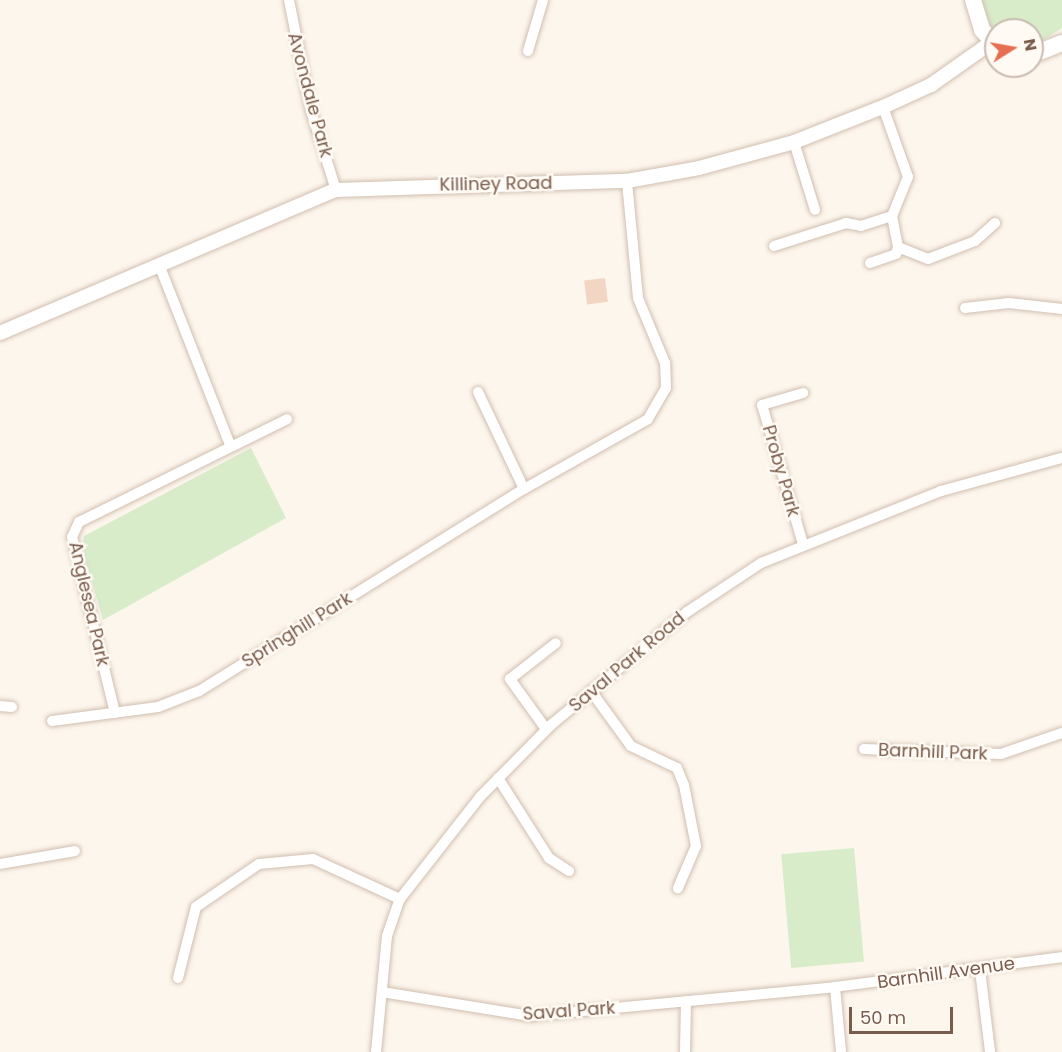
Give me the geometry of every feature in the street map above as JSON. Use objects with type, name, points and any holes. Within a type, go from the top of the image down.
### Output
[{"type":"main road","points":[[973,0],[977,21],[984,30]]},
{"type":"main road","points":[[1044,51],[1061,46]]},
{"type":"street","name":"Avondale Park","points":[[288,0],[311,111],[336,190]]},
{"type":"street","points":[[528,51],[543,0]]},
{"type":"street","name":"Killiney Road","points":[[0,333],[160,267],[336,190],[627,181],[794,142],[883,107],[930,85],[984,50]]},
{"type":"street","points":[[870,263],[896,254],[898,247],[892,216],[908,177],[883,107]]},
{"type":"street","points":[[794,142],[815,210]]},
{"type":"street","name":"Springhill Park","points":[[52,721],[178,702],[200,691],[524,489],[648,419],[666,387],[665,363],[638,298],[627,181]]},
{"type":"street","points":[[774,246],[838,225],[861,226],[892,216]]},
{"type":"street","points":[[898,247],[928,259],[975,241],[995,223]]},
{"type":"street","points":[[160,267],[230,446]]},
{"type":"street","points":[[965,308],[999,303],[1062,309]]},
{"type":"street","points":[[478,392],[524,489]]},
{"type":"street","name":"Proby Park","points":[[803,393],[762,405],[803,544]]},
{"type":"street","name":"Anglesea Park","points":[[115,713],[72,537],[79,522],[287,419]]},
{"type":"street","name":"Saval Park Road","points":[[376,1052],[389,929],[400,898],[418,868],[498,778],[546,729],[724,585],[803,544],[941,491],[1062,458]]},
{"type":"street","points":[[546,729],[510,679],[556,643]]},
{"type":"street","points":[[591,691],[631,746],[677,768],[684,785],[696,846],[678,888]]},
{"type":"street","points":[[0,706],[12,707]]},
{"type":"street","name":"Barnhill Park","points":[[864,749],[1001,754],[1062,733]]},
{"type":"street","points":[[498,778],[549,858],[569,871]]},
{"type":"street","points":[[0,864],[75,851]]},
{"type":"street","points":[[178,978],[196,907],[217,888],[259,864],[313,859],[400,898]]},
{"type":"street","name":"Barnhill Avenue","points":[[686,1001],[835,987],[980,970],[1062,957]]},
{"type":"street","points":[[980,970],[990,1052]]},
{"type":"street","points":[[835,987],[841,1052]]},
{"type":"street","name":"Saval Park","points":[[382,992],[530,1016],[686,1001]]},
{"type":"street","points":[[685,1052],[686,1001]]},
{"type":"green space","points":[[979,0],[1062,0],[1062,28],[1044,39],[1044,18],[987,18]]},
{"type":"green space","points":[[251,448],[286,518],[103,620],[82,547],[84,536]]},
{"type":"green space","points":[[854,848],[864,962],[791,968],[781,854]]},
{"type":"building","points":[[605,278],[608,302],[587,304],[584,281]]}]
